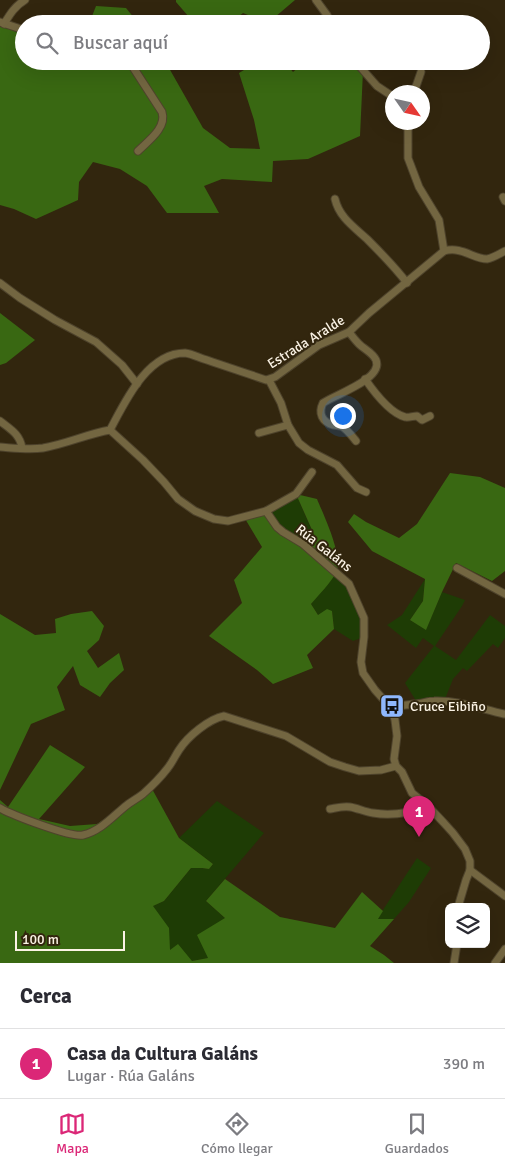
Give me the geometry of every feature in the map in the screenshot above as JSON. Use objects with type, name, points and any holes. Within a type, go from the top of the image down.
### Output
[{"type":"street","points":[[15,27],[2,23],[17,5],[25,0]]},
{"type":"street","points":[[316,0],[327,15]]},
{"type":"street","points":[[135,70],[164,117],[158,131],[138,151]]},
{"type":"street","points":[[363,70],[377,86],[385,91]]},
{"type":"street","points":[[416,85],[421,72]]},
{"type":"street","points":[[408,130],[408,158],[422,193],[439,220],[444,251],[456,250],[484,259],[489,259],[505,251]]},
{"type":"street","points":[[335,199],[340,212],[346,220],[374,246],[407,283]]},
{"type":"street","name":"Estrada Aralde","points":[[110,430],[127,398],[137,384],[162,359],[185,353],[269,380],[276,377],[319,345],[349,332],[444,251]]},
{"type":"street","points":[[0,283],[20,298],[96,342],[122,365],[137,384]]},
{"type":"street","points":[[349,332],[377,361],[376,370],[366,380],[326,401],[320,408],[322,418],[325,421],[340,426],[356,441]]},
{"type":"street","points":[[269,380],[281,403],[288,425],[299,443],[308,450],[337,465],[357,488],[366,492]]},
{"type":"street","points":[[366,380],[386,405],[402,416],[406,418],[416,416],[422,420],[430,416]]},
{"type":"street","points":[[0,421],[19,437],[22,448]]},
{"type":"street","points":[[259,434],[288,425]]},
{"type":"street","points":[[0,448],[41,448],[70,442],[110,430],[143,460],[178,499],[195,511],[214,519],[228,521],[266,511],[296,494],[312,472]]},
{"type":"street","name":"Rúa Galáns","points":[[266,511],[277,527],[303,544],[350,584],[364,618],[361,662],[363,673],[392,709]]},
{"type":"street","points":[[457,568],[505,594]]},
{"type":"street","points":[[459,903],[470,870],[470,861],[465,849],[453,833],[428,806],[412,793],[402,772],[396,766],[394,759],[397,736],[392,709],[400,705],[434,701],[468,705],[505,714]]},
{"type":"street","points":[[0,808],[8,813],[38,824],[82,836],[104,826],[128,804],[142,795],[168,768],[180,748],[197,731],[215,718],[224,716],[286,736],[330,762],[345,768],[359,771],[381,770],[396,766]]},
{"type":"street","points":[[330,808],[346,806],[372,813],[405,813],[428,806]]},
{"type":"street","points":[[470,870],[505,896]]},
{"type":"street","points":[[454,963],[456,948]]},
{"type":"street","points":[[495,963],[505,949]]},
{"type":"green space","points":[[176,0],[295,0],[277,15],[248,15],[243,13],[240,15],[187,15]]},
{"type":"green space","points":[[96,6],[126,8],[132,15],[92,15]]},
{"type":"green space","points":[[0,22],[15,26],[15,70],[170,70],[203,128],[230,148],[260,149],[254,120],[239,73],[244,70],[291,70],[293,72],[295,70],[363,71],[360,136],[308,159],[273,161],[272,182],[222,179],[204,186],[219,213],[167,213],[147,186],[120,169],[93,162],[79,182],[78,200],[36,219],[0,205]]},
{"type":"green space","points":[[0,313],[35,340],[6,363],[0,365]]},
{"type":"green space","points":[[450,473],[480,477],[505,488],[505,571],[492,581],[456,563],[426,630],[410,620],[423,601],[425,579],[372,551],[348,522],[354,514],[399,538],[417,524]]},
{"type":"green space","points":[[296,494],[316,540],[314,546],[296,535],[283,532],[266,511]]},
{"type":"green space","points":[[296,494],[317,499],[335,547],[338,566],[336,573],[311,604],[318,615],[327,609],[332,611],[334,629],[307,655],[313,668],[273,684],[257,670],[209,636],[242,603],[234,580],[262,547],[244,517],[266,511],[283,532],[296,535],[314,546],[316,539]]},
{"type":"green space","points":[[336,572],[349,584],[364,616],[364,637],[353,641],[334,629],[332,611],[318,615],[311,604]]},
{"type":"green space","points":[[425,579],[423,601],[410,620],[426,629],[442,592],[465,600],[435,646],[456,660],[490,615],[505,626],[505,638],[498,648],[493,644],[467,671],[463,668],[453,679],[445,699],[418,704],[405,683],[434,646],[423,638],[416,648],[387,625],[402,615]]},
{"type":"green space","points":[[92,611],[104,626],[99,640],[87,651],[98,668],[119,653],[124,670],[110,683],[100,697],[80,685],[73,666],[57,687],[65,710],[31,724],[0,790],[0,614],[35,635],[56,633],[55,619],[71,614]]},
{"type":"green space","points":[[50,745],[85,767],[39,819],[70,826],[97,824],[151,787],[179,838],[213,864],[209,869],[191,868],[164,901],[153,906],[169,928],[170,950],[178,944],[192,961],[208,958],[197,935],[225,918],[206,901],[225,879],[280,917],[335,928],[362,892],[383,911],[378,919],[394,919],[370,946],[394,963],[0,963],[0,800],[8,807]]},
{"type":"green space","points":[[217,801],[264,833],[206,901],[225,918],[209,958],[192,961],[170,950],[152,906],[164,901],[191,868],[209,869],[213,864],[179,838]]},
{"type":"green space","points":[[417,858],[431,868],[409,902],[394,919],[377,919]]},
{"type":"place","name":"Cruce Eibiño","points":[[392,706]]},
{"type":"place","name":"Casa da Cultura Galáns","points":[[419,837]]}]
